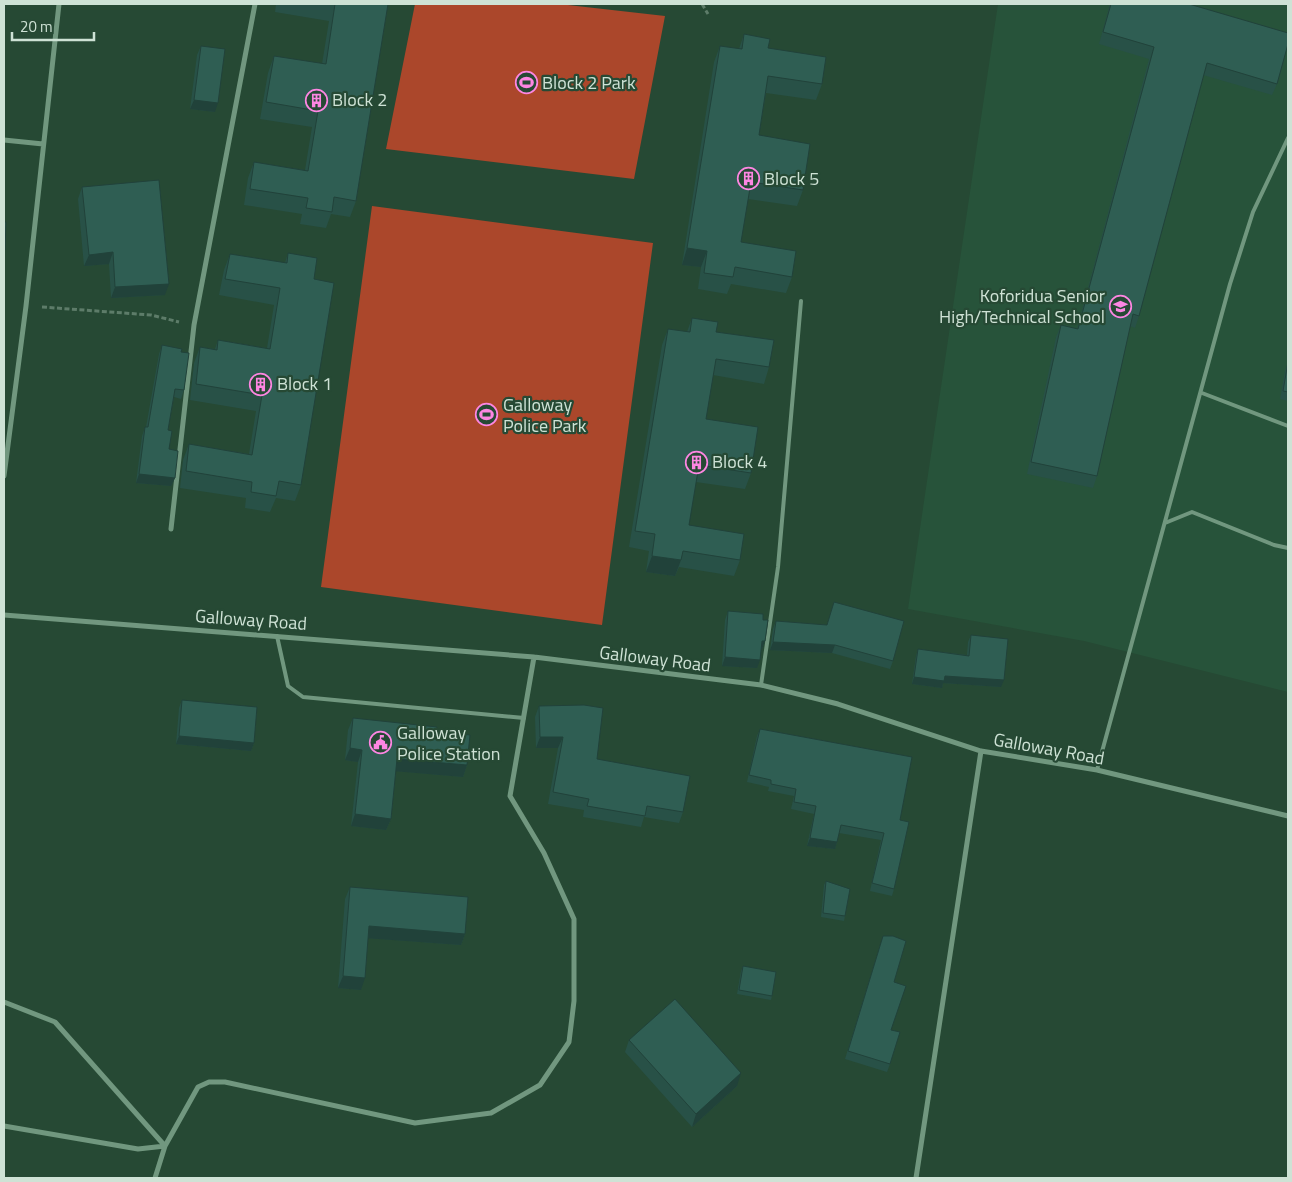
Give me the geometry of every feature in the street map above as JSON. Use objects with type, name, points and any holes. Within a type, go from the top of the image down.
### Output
[{"type":"street","points":[[4,476],[26,306],[59,4]]},
{"type":"street","points":[[171,529],[194,325],[255,4]]},
{"type":"street","points":[[4,140],[43,144]]},
{"type":"street","name":"Galloway Road","points":[[4,615],[534,657],[761,685],[838,704],[981,751],[1097,770],[1288,816]]},
{"type":"street","points":[[155,1178],[165,1146],[198,1087],[209,1082],[225,1082],[414,1123],[491,1113],[540,1085],[569,1042],[574,1001],[574,919],[544,853],[510,796],[534,657]]},
{"type":"street","points":[[916,1178],[981,751]]},
{"type":"street","points":[[4,1002],[55,1022],[165,1146]]},
{"type":"street","points":[[4,1126],[138,1149],[165,1146]]},
{"type":"lane","points":[[1097,770],[1164,523],[1202,393],[1230,284],[1253,212],[1288,138]]},
{"type":"lane","points":[[761,685],[778,567],[801,301]]},
{"type":"lane","points":[[1202,393],[1288,426]]},
{"type":"lane","points":[[1164,523],[1192,512],[1274,546],[1288,548]]},
{"type":"lane","points":[[277,636],[288,686],[303,697],[524,718]]},
{"type":"path","points":[[702,4],[708,14]]},
{"type":"path","points":[[26,306],[151,315],[194,325]]},
{"type":"shaded area","name":"Block 2 Park","points":[[415,4],[559,4],[665,16],[634,179],[386,149]]},
{"type":"shaded area","name":"Koforidua Senior High/Technical School","points":[[998,4],[1288,4],[1288,692],[1084,641],[908,609]]},
{"type":"shaded area","name":"Galloway Police Park","points":[[372,206],[653,243],[602,625],[321,587]]},
{"type":"building","name":"Block 2","points":[[335,4],[388,4],[356,201],[334,197],[332,212],[306,208],[308,198],[250,189],[254,162],[308,171],[318,111],[266,102],[274,56],[326,64]]},
{"type":"building","points":[[1111,4],[1189,4],[1288,33],[1288,44],[1277,84],[1207,63],[1139,316],[1133,314],[1097,476],[1031,462],[1061,325],[1078,329],[1154,47],[1103,32]]},
{"type":"building","name":"Block 5","points":[[744,34],[770,39],[768,48],[826,57],[822,84],[768,76],[759,135],[810,144],[803,190],[751,182],[741,242],[796,251],[792,277],[735,267],[733,277],[704,273],[707,251],[687,248],[720,46],[742,49]]},
{"type":"building","points":[[201,46],[225,49],[218,103],[194,100]]},
{"type":"building","points":[[159,180],[169,284],[115,287],[113,252],[89,255],[82,187]]},
{"type":"building","points":[[4,222],[6,222],[5,250],[4,250]]},
{"type":"building","name":"Block 1","points":[[288,253],[317,258],[314,279],[334,283],[301,485],[279,481],[276,496],[251,492],[252,482],[186,471],[189,444],[252,455],[262,395],[196,384],[200,347],[217,350],[218,340],[270,349],[280,288],[225,279],[230,254],[287,263]]},
{"type":"building","name":"Block 4","points":[[692,318],[718,322],[716,332],[774,340],[769,367],[716,359],[706,419],[758,427],[751,473],[699,465],[689,525],[744,534],[740,560],[683,551],[681,560],[652,556],[655,534],[635,531],[668,329],[690,332]]},
{"type":"building","points":[[162,345],[182,349],[181,352],[189,353],[184,390],[175,389],[168,430],[172,431],[169,449],[178,451],[175,478],[139,474],[145,427],[148,427]]},
{"type":"building","points":[[1288,362],[1288,392],[1283,391]]},
{"type":"building","points":[[834,602],[904,621],[893,661],[835,645],[773,642],[776,621],[827,625]]},
{"type":"building","points":[[728,611],[763,614],[763,620],[768,620],[765,641],[762,641],[760,660],[725,657]]},
{"type":"building","points":[[971,635],[1008,639],[1004,680],[945,676],[944,681],[914,677],[918,649],[969,656]]},
{"type":"building","points":[[182,700],[257,707],[254,743],[179,736]]},
{"type":"building","points":[[584,705],[603,708],[597,759],[690,776],[683,812],[647,806],[645,816],[587,806],[589,799],[553,792],[563,737],[540,737],[539,706]]},
{"type":"building","points":[[353,718],[437,727],[436,731],[470,735],[467,765],[397,759],[391,819],[355,814],[362,750],[350,748]]},
{"type":"building","points":[[760,729],[912,757],[900,820],[909,822],[894,889],[872,883],[884,833],[841,825],[837,842],[810,838],[816,806],[794,802],[796,789],[771,784],[771,780],[749,775]]},
{"type":"building","points":[[826,881],[850,889],[845,916],[823,913]]},
{"type":"building","points":[[350,887],[468,897],[465,934],[369,926],[365,978],[343,976]]},
{"type":"building","points":[[883,936],[893,936],[906,941],[894,982],[906,986],[891,1030],[900,1032],[890,1064],[848,1051]]},
{"type":"building","points":[[743,966],[776,972],[772,996],[739,990]]},
{"type":"building","points":[[675,999],[741,1073],[696,1114],[629,1040]]},
{"type":"place","name":"Block 2 Park","points":[[526,83]]},
{"type":"place","name":"Block 2","points":[[316,100]]},
{"type":"place","name":"Block 5","points":[[748,179]]},
{"type":"place","name":"Koforidua Senior High/Technical School","points":[[1121,306]]},
{"type":"place","name":"Block 1","points":[[261,384]]},
{"type":"place","name":"Galloway Police Park","points":[[487,415]]},
{"type":"place","name":"Block 4","points":[[696,462]]},
{"type":"place","name":"Galloway Police Station","points":[[381,743]]}]
